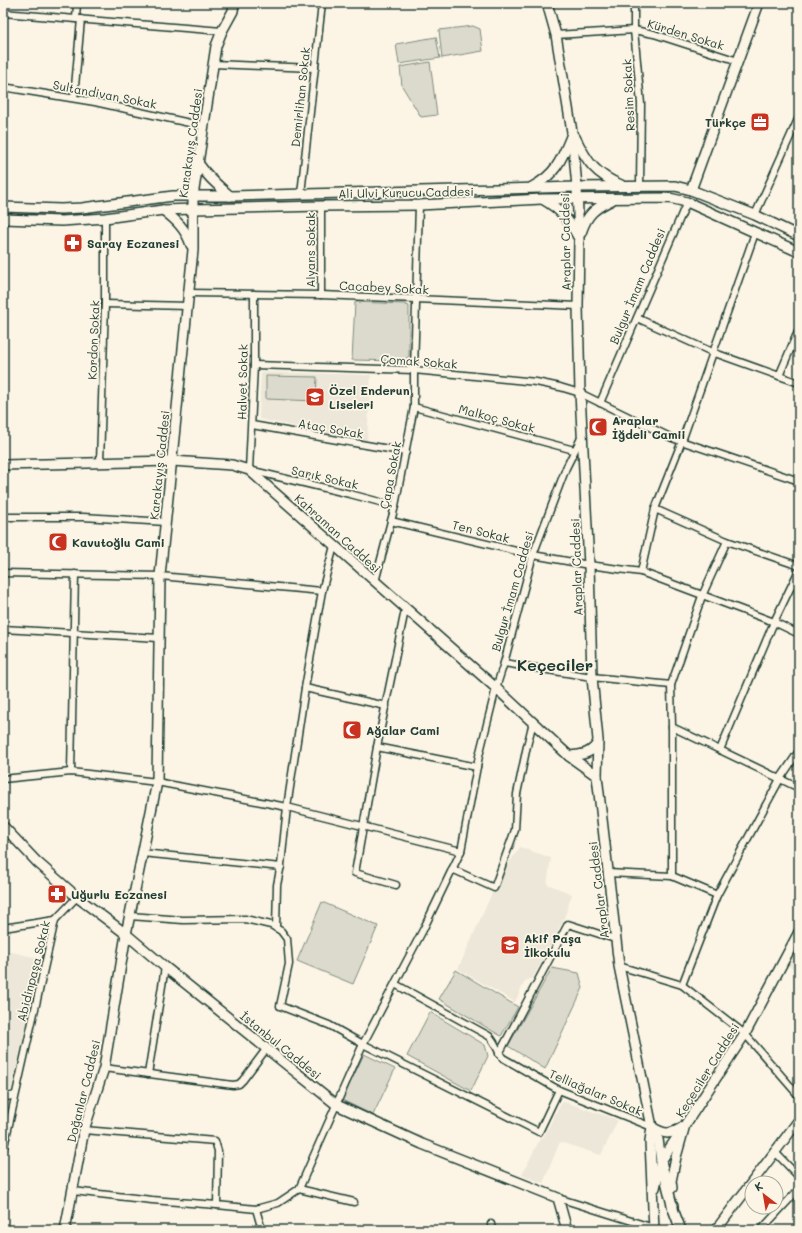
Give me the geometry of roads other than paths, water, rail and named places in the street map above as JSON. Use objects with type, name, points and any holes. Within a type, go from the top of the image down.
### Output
[{"type":"street","points":[[74,98],[78,19],[77,3]]},
{"type":"street","name":"Karakayış Caddesi","points":[[126,934],[157,782],[160,576],[193,250],[193,196],[216,46],[233,11],[234,3]]},
{"type":"street","name":"Demirlihan Sokak","points":[[301,194],[322,3]]},
{"type":"street","name":"Araplar Caddesi","points":[[547,3],[556,35],[572,132],[578,199],[580,393],[589,565],[592,678],[598,740],[597,776],[607,873],[619,966],[652,1127],[658,1139],[661,1161],[673,1209]]},
{"type":"street","name":"Resim Sokak","points":[[634,3],[634,30],[642,104],[640,186]]},
{"type":"street","points":[[691,190],[759,3]]},
{"type":"street","points":[[3,13],[222,31]]},
{"type":"street","name":"Kürden Sokak","points":[[556,35],[634,30],[654,34],[738,61]]},
{"type":"street","points":[[213,64],[315,68]]},
{"type":"street","name":"Sultandivan Sokak","points":[[3,87],[74,98],[203,126]]},
{"type":"street","points":[[755,215],[799,117]]},
{"type":"street","points":[[572,132],[584,156],[591,166],[608,180],[624,186]]},
{"type":"street","points":[[531,188],[540,183],[554,171],[560,162],[572,132]]},
{"type":"street","points":[[198,163],[214,183],[230,196]]},
{"type":"street","name":"Ali Ulvi Kurucu Caddesi","points":[[3,207],[44,210],[82,208],[173,196],[675,186],[691,190],[755,215],[799,236]]},
{"type":"street","name":"Ali Ulvi Kurucu Caddesi","points":[[3,219],[62,221],[105,218],[163,210],[194,208],[419,205],[542,199],[669,198],[687,202],[799,252]]},
{"type":"street","points":[[542,199],[552,204],[563,214],[573,227],[579,240]]},
{"type":"street","points":[[579,240],[587,217],[601,205],[615,199]]},
{"type":"street","name":"Bulgur İmam Caddesi","points":[[600,403],[687,202]]},
{"type":"street","name":"Çapa Sokak","points":[[375,582],[395,506],[414,407],[419,205]]},
{"type":"street","name":"Alyans Sokak","points":[[321,206],[321,295]]},
{"type":"street","points":[[163,210],[182,227],[188,236],[193,250]]},
{"type":"street","name":"Kordon Sokak","points":[[100,462],[105,304],[105,218]]},
{"type":"street","points":[[641,572],[654,509],[682,441],[755,233]]},
{"type":"street","name":"Cacabey Sokak","points":[[189,293],[321,295],[578,306]]},
{"type":"street","name":"Halvet Sokak","points":[[249,470],[254,364],[254,294]]},
{"type":"street","points":[[105,304],[188,306]]},
{"type":"street","points":[[637,318],[712,352],[799,383]]},
{"type":"street","points":[[779,376],[799,330]]},
{"type":"street","name":"Çomak Sokak","points":[[254,364],[414,370],[536,382],[560,387],[580,393],[682,441],[799,481]]},
{"type":"street","name":"Malkoç Sokak","points":[[414,407],[574,450]]},
{"type":"street","name":"Ataç Sokak","points":[[252,425],[406,452]]},
{"type":"street","name":"Bulgur İmam Caddesi","points":[[299,1189],[363,1044],[423,930],[461,851],[477,767],[496,688],[533,555],[559,486],[582,435]]},
{"type":"street","name":"Kahraman Caddesi","points":[[3,465],[172,461],[232,465],[249,470],[496,688],[569,756],[597,776]]},
{"type":"street","name":"Sarık Sokak","points":[[249,470],[395,506]]},
{"type":"street","points":[[654,509],[727,540],[799,566]]},
{"type":"street","points":[[3,518],[83,518],[166,522]]},
{"type":"street","name":"Ten Sokak","points":[[391,521],[533,555],[641,572],[774,622],[799,634]]},
{"type":"street","points":[[672,876],[671,685],[702,596],[727,540]]},
{"type":"street","points":[[276,928],[277,884],[281,867],[287,807],[305,688],[322,591],[334,546]]},
{"type":"street","points":[[720,750],[774,622],[799,570]]},
{"type":"street","points":[[3,573],[160,576],[322,591]]},
{"type":"street","points":[[71,772],[75,574]]},
{"type":"street","points":[[396,885],[355,873],[377,747],[406,610]]},
{"type":"street","points":[[3,628],[159,638]]},
{"type":"street","points":[[504,662],[592,678],[671,685]]},
{"type":"street","points":[[305,688],[386,706]]},
{"type":"street","points":[[452,869],[494,888],[515,830],[517,794],[533,722]]},
{"type":"street","points":[[672,727],[799,788]]},
{"type":"street","points":[[569,756],[588,753],[593,750],[598,740]]},
{"type":"street","points":[[377,747],[477,767]]},
{"type":"street","points":[[682,985],[717,895],[780,779],[799,751]]},
{"type":"street","points":[[3,779],[71,772],[157,782],[287,807],[461,851]]},
{"type":"street","name":"İstanbul Caddesi","points":[[3,826],[37,862],[77,897],[126,934],[337,1105],[422,1144],[558,1198]]},
{"type":"street","points":[[142,853],[281,867]]},
{"type":"street","points":[[607,873],[672,876],[717,895]]},
{"type":"street","name":"Abidinpaşa Sokak","points":[[3,1151],[55,920],[77,897]]},
{"type":"street","points":[[130,916],[183,920],[246,919],[271,925],[281,931],[287,939],[289,964],[280,1006],[329,1025],[363,1044],[539,1132],[559,1090]]},
{"type":"street","points":[[3,928],[55,920]]},
{"type":"street","points":[[499,1054],[568,924],[615,939]]},
{"type":"street","name":"Keçeciler Caddesi","points":[[681,1230],[673,1209],[671,1181],[685,1125],[745,1034],[799,932]]},
{"type":"street","name":"Doğanlar Caddesi","points":[[64,1230],[84,1130],[104,1068],[126,934]]},
{"type":"street","points":[[619,966],[682,985],[745,1034],[799,1096]]},
{"type":"street","points":[[148,1074],[166,967]]},
{"type":"street","name":"Telliağalar Sokak","points":[[395,984],[489,1036],[499,1054],[503,1058],[559,1090],[652,1127]]},
{"type":"street","points":[[104,1068],[233,1085],[239,1084],[243,1080],[267,1048]]},
{"type":"street","points":[[3,1098],[15,1095]]},
{"type":"street","points":[[716,1230],[774,1151],[799,1120]]},
{"type":"street","points":[[652,1127],[667,1134],[676,1131],[685,1125]]},
{"type":"street","points":[[652,1198],[661,1161],[685,1125]]},
{"type":"street","name":"Araplar Caddesi","points":[[652,1127],[650,1141],[654,1229]]},
{"type":"street","points":[[84,1130],[215,1141],[218,1152],[217,1205]]},
{"type":"street","points":[[774,1151],[799,1177]]},
{"type":"street","points":[[72,1191],[256,1209],[278,1203],[299,1189],[354,1202]]},
{"type":"street","points":[[760,1230],[799,1189]]},
{"type":"street","points":[[558,1198],[654,1229]]},
{"type":"street","points":[[558,1198],[567,1230]]},
{"type":"street","points":[[256,1209],[262,1230]]},
{"type":"place","name":"Türkçe","points":[[760,122]]},
{"type":"place","name":"Saray Eczanesi","points":[[73,243]]},
{"type":"place","name":"Özel Enderun Liseleri","points":[[315,397]]},
{"type":"place","name":"Araplar İğdeli Camii","points":[[598,427]]},
{"type":"place","name":"Kavutoğlu Cami","points":[[58,542]]},
{"type":"place","name":"Ağalar Cami","points":[[352,730]]},
{"type":"place","name":"Uğurlu Eczanesi","points":[[57,894]]},
{"type":"place","name":"Akif Paşa İlkokulu","points":[[510,945]]},
{"type":"district","name":"Keçeciler","points":[[555,664]]}]
